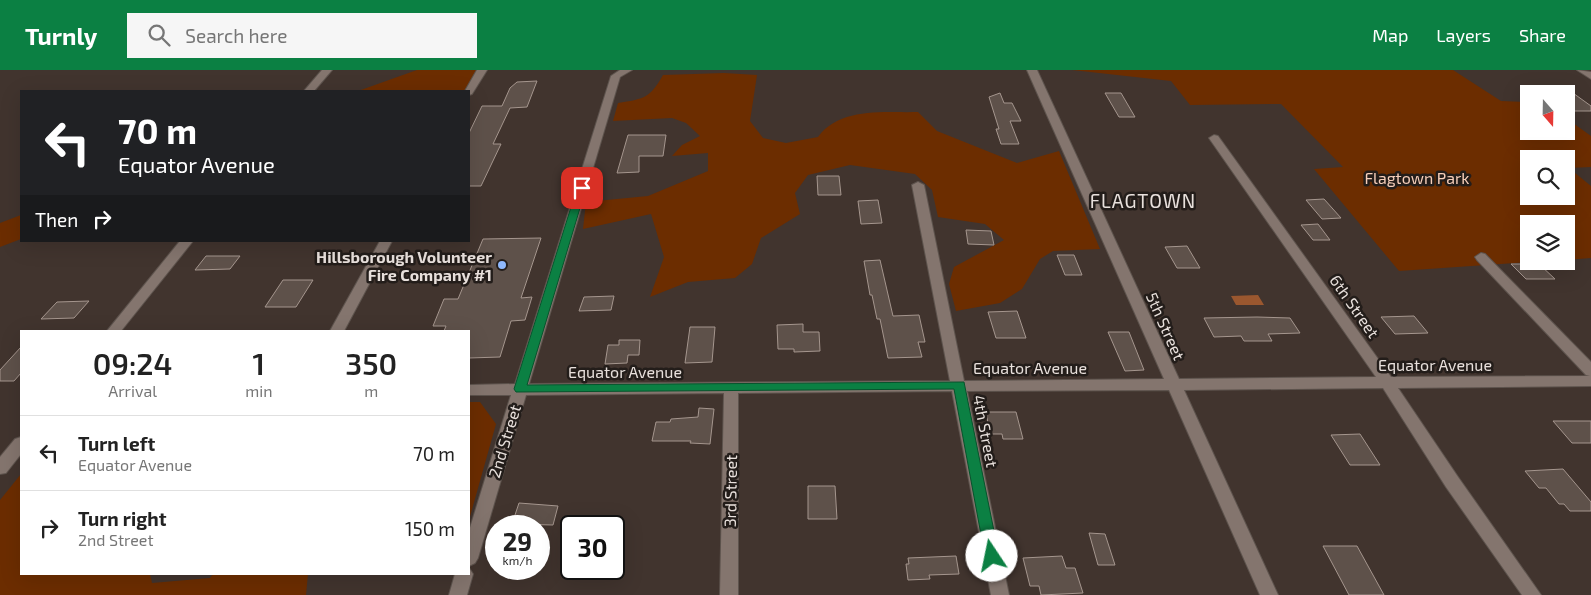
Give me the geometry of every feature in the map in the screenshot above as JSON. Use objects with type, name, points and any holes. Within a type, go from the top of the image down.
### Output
[{"type":"street","points":[[310,90],[327,70]]},
{"type":"street","points":[[470,90],[482,70]]},
{"type":"street","name":"5th Street","points":[[1032,70],[1269,595]]},
{"type":"street","points":[[1582,70],[1591,76]]},
{"type":"street","name":"2nd Street","points":[[470,555],[616,76],[624,71]]},
{"type":"street","name":"6th Street","points":[[1214,138],[1386,381],[1452,482],[1532,595]]},
{"type":"street","name":"4th Street","points":[[918,186],[1000,595]]},
{"type":"street","points":[[115,330],[186,242]]},
{"type":"street","points":[[338,330],[385,242]]},
{"type":"street","points":[[1481,257],[1591,371]]},
{"type":"street","name":"Equator Avenue","points":[[470,390],[1386,381],[1591,381]]},
{"type":"street","name":"3rd Street","points":[[729,595],[731,387]]},
{"type":"street","points":[[0,468],[20,444]]},
{"type":"street","points":[[458,595],[464,575]]},
{"type":"green space","points":[[417,70],[480,70],[469,90],[361,90]]},
{"type":"green space","name":"Flagtown Park","points":[[1072,70],[1453,70],[1501,101],[1520,102],[1520,140],[1575,140],[1575,124],[1591,136],[1591,167],[1575,168],[1575,150],[1520,150],[1520,205],[1575,205],[1575,173],[1591,186],[1591,258],[1575,259],[1575,215],[1520,215],[1520,263],[1399,271],[1314,169],[1343,167],[1281,104],[1190,105],[1171,81]]},
{"type":"green space","points":[[724,73],[757,75],[750,121],[763,138],[786,143],[818,137],[827,127],[850,116],[877,112],[918,112],[937,131],[1017,163],[1059,151],[1100,249],[1053,251],[1040,259],[1022,289],[1000,303],[956,311],[949,284],[954,267],[1004,240],[985,224],[938,217],[932,190],[915,174],[850,165],[808,175],[795,193],[800,214],[761,238],[752,264],[735,278],[688,282],[650,297],[664,257],[651,214],[583,229],[586,202],[648,196],[708,171],[708,153],[672,156],[682,145],[700,136],[686,123],[672,118],[613,121],[618,103],[634,100],[650,93],[663,75]]},
{"type":"green space","points":[[20,215],[20,239],[0,247],[0,223]]},
{"type":"green space","points":[[470,402],[480,402],[496,424],[470,516]]},
{"type":"green space","points":[[20,475],[20,575],[150,575],[152,583],[210,578],[212,575],[308,575],[306,595],[0,595],[0,500]]},
{"type":"shaded area","points":[[1258,295],[1264,305],[1236,305],[1231,296]]},
{"type":"building","points":[[537,81],[527,107],[510,108],[493,144],[501,144],[481,186],[470,186],[470,131],[482,106],[502,106],[510,88],[517,82]]},
{"type":"building","points":[[1000,93],[1004,103],[1012,103],[1021,121],[1010,121],[1019,144],[1001,144],[996,129],[999,129],[989,97]]},
{"type":"building","points":[[1105,93],[1121,93],[1135,117],[1119,117]]},
{"type":"building","points":[[1575,94],[1591,106],[1591,111],[1575,111]]},
{"type":"building","points":[[628,135],[666,135],[663,156],[639,156],[639,172],[617,173]]},
{"type":"building","points":[[817,176],[839,176],[841,195],[818,195]]},
{"type":"building","points":[[1324,199],[1341,218],[1322,219],[1306,200]]},
{"type":"building","points":[[878,200],[882,223],[861,224],[858,201]]},
{"type":"building","points":[[1318,224],[1330,240],[1313,240],[1301,225]]},
{"type":"building","points":[[966,230],[991,231],[994,245],[968,244]]},
{"type":"building","points":[[541,238],[521,298],[532,297],[525,320],[511,321],[500,357],[470,358],[470,330],[444,330],[446,326],[433,326],[444,299],[458,299],[483,239]]},
{"type":"building","points":[[1187,246],[1200,268],[1177,268],[1165,247]]},
{"type":"building","points":[[1057,255],[1074,255],[1082,275],[1065,275]]},
{"type":"building","points":[[206,256],[240,256],[230,269],[195,270]]},
{"type":"building","points":[[880,260],[893,316],[919,315],[925,342],[918,342],[922,357],[888,358],[880,319],[877,319],[872,295],[870,295],[864,261]]},
{"type":"building","points":[[1511,264],[1520,264],[1520,270],[1545,270],[1555,279],[1526,279]]},
{"type":"building","points":[[283,280],[313,280],[296,307],[265,307]]},
{"type":"building","points":[[614,296],[611,310],[579,311],[584,297]]},
{"type":"building","points":[[89,301],[74,318],[41,319],[57,302]]},
{"type":"building","points":[[1017,311],[1026,338],[996,338],[988,312]]},
{"type":"building","points":[[1414,316],[1428,333],[1395,334],[1381,317]]},
{"type":"building","points":[[1204,318],[1290,318],[1300,333],[1268,334],[1272,341],[1244,341],[1241,336],[1214,337]]},
{"type":"building","points":[[803,324],[803,332],[819,332],[820,351],[794,352],[794,349],[778,349],[777,325]]},
{"type":"building","points":[[690,327],[715,327],[712,362],[685,363]]},
{"type":"building","points":[[1108,332],[1129,332],[1144,370],[1125,371]]},
{"type":"building","points":[[619,340],[640,340],[639,355],[628,355],[627,363],[605,364],[608,345],[619,345]]},
{"type":"building","points":[[20,348],[20,374],[14,381],[0,381],[0,370]]},
{"type":"building","points":[[699,408],[714,409],[710,444],[690,443],[691,441],[652,441],[656,422],[670,422],[671,419],[698,417]]},
{"type":"building","points":[[986,412],[1016,412],[1023,439],[1003,439],[1002,434],[990,434]]},
{"type":"building","points":[[1553,421],[1591,421],[1591,443],[1572,443]]},
{"type":"building","points":[[1360,434],[1380,465],[1350,465],[1331,435]]},
{"type":"building","points":[[1563,469],[1591,502],[1591,511],[1570,511],[1564,504],[1559,504],[1546,488],[1539,488],[1525,471]]},
{"type":"building","points":[[808,486],[835,486],[837,519],[808,519]]},
{"type":"building","points":[[519,503],[558,506],[553,525],[550,525],[550,515],[515,515]]},
{"type":"building","points":[[1089,533],[1105,534],[1115,565],[1098,565]]},
{"type":"building","points":[[1323,546],[1357,546],[1384,595],[1349,595]]},
{"type":"building","points":[[956,556],[959,574],[929,575],[930,579],[908,580],[906,564],[909,564],[908,558]]},
{"type":"building","points":[[1062,556],[1066,568],[1075,568],[1083,593],[1041,595],[1039,586],[1030,586],[1023,558]]},
{"type":"place","name":"Hillsborough Volunteer Fire Company #1","points":[[502,265]]},
{"type":"district","name":"FLAGTOWN","points":[[1143,200]]},
{"type":"route","points":[[582,188],[520,389],[959,385],[992,556]]}]
